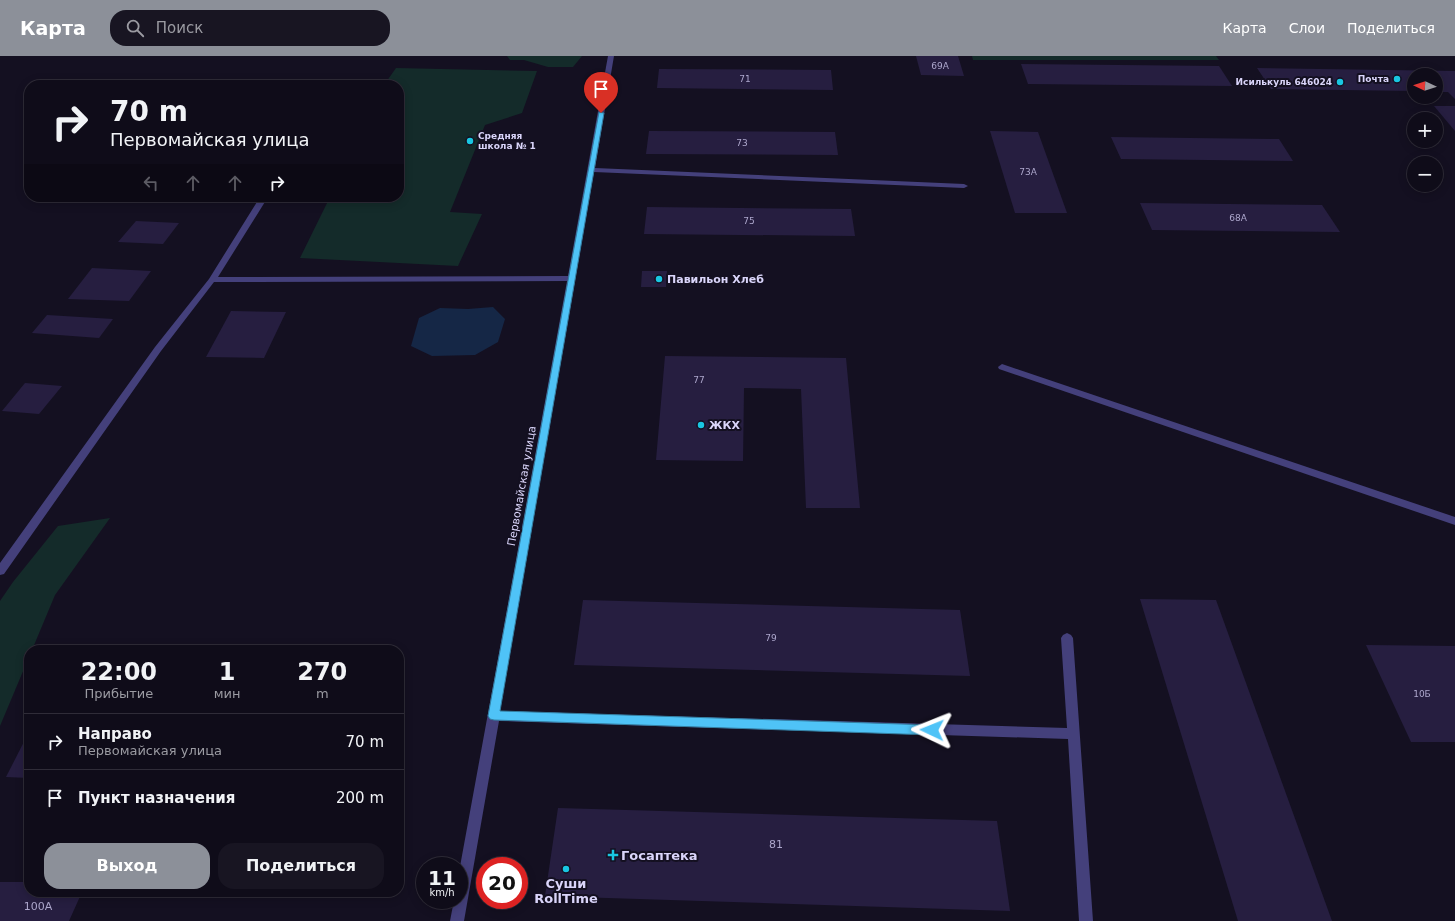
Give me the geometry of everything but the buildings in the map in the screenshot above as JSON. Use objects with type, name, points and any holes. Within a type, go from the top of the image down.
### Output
[{"type":"street","name":"Первомайская улица","points":[[457,921],[611,56]]},
{"type":"street","points":[[591,170],[964,186]]},
{"type":"street","points":[[0,571],[158,349],[212,280],[261,202]]},
{"type":"street","points":[[212,280],[571,278]]},
{"type":"street","points":[[1002,367],[1455,521]]},
{"type":"street","points":[[1066,638],[1086,921]]},
{"type":"street","points":[[494,716],[1073,734]]},
{"type":"green space","points":[[507,56],[582,56],[573,67],[548,67],[524,60],[510,60]]},
{"type":"green space","points":[[972,56],[1216,56],[1219,60],[973,60]]},
{"type":"green space","points":[[396,68],[537,71],[522,113],[485,125],[450,212],[482,214],[458,266],[300,258],[328,202],[404,202],[404,80],[388,80]]},
{"type":"green space","points":[[110,518],[55,595],[34,645],[24,645],[24,669],[0,726],[0,601],[13,582],[58,526]]},
{"type":"water","points":[[493,307],[505,319],[498,342],[475,355],[432,356],[411,346],[419,318],[440,308],[468,309]]},
{"type":"place","name":"Почта","points":[[1397,79]]},
{"type":"place","name":"Исилькуль 646024","points":[[1340,82]]},
{"type":"place","name":"Средняя школа № 1","points":[[470,141]]},
{"type":"place","name":"Павильон Хлеб","points":[[659,279]]},
{"type":"place","name":"ЖКХ","points":[[701,425]]},
{"type":"place","name":"Госаптека","points":[[613,855]]},
{"type":"place","name":"Суши RollTime","points":[[566,869]]},
{"type":"route","points":[[601,113],[494,716],[932,730]]}]
